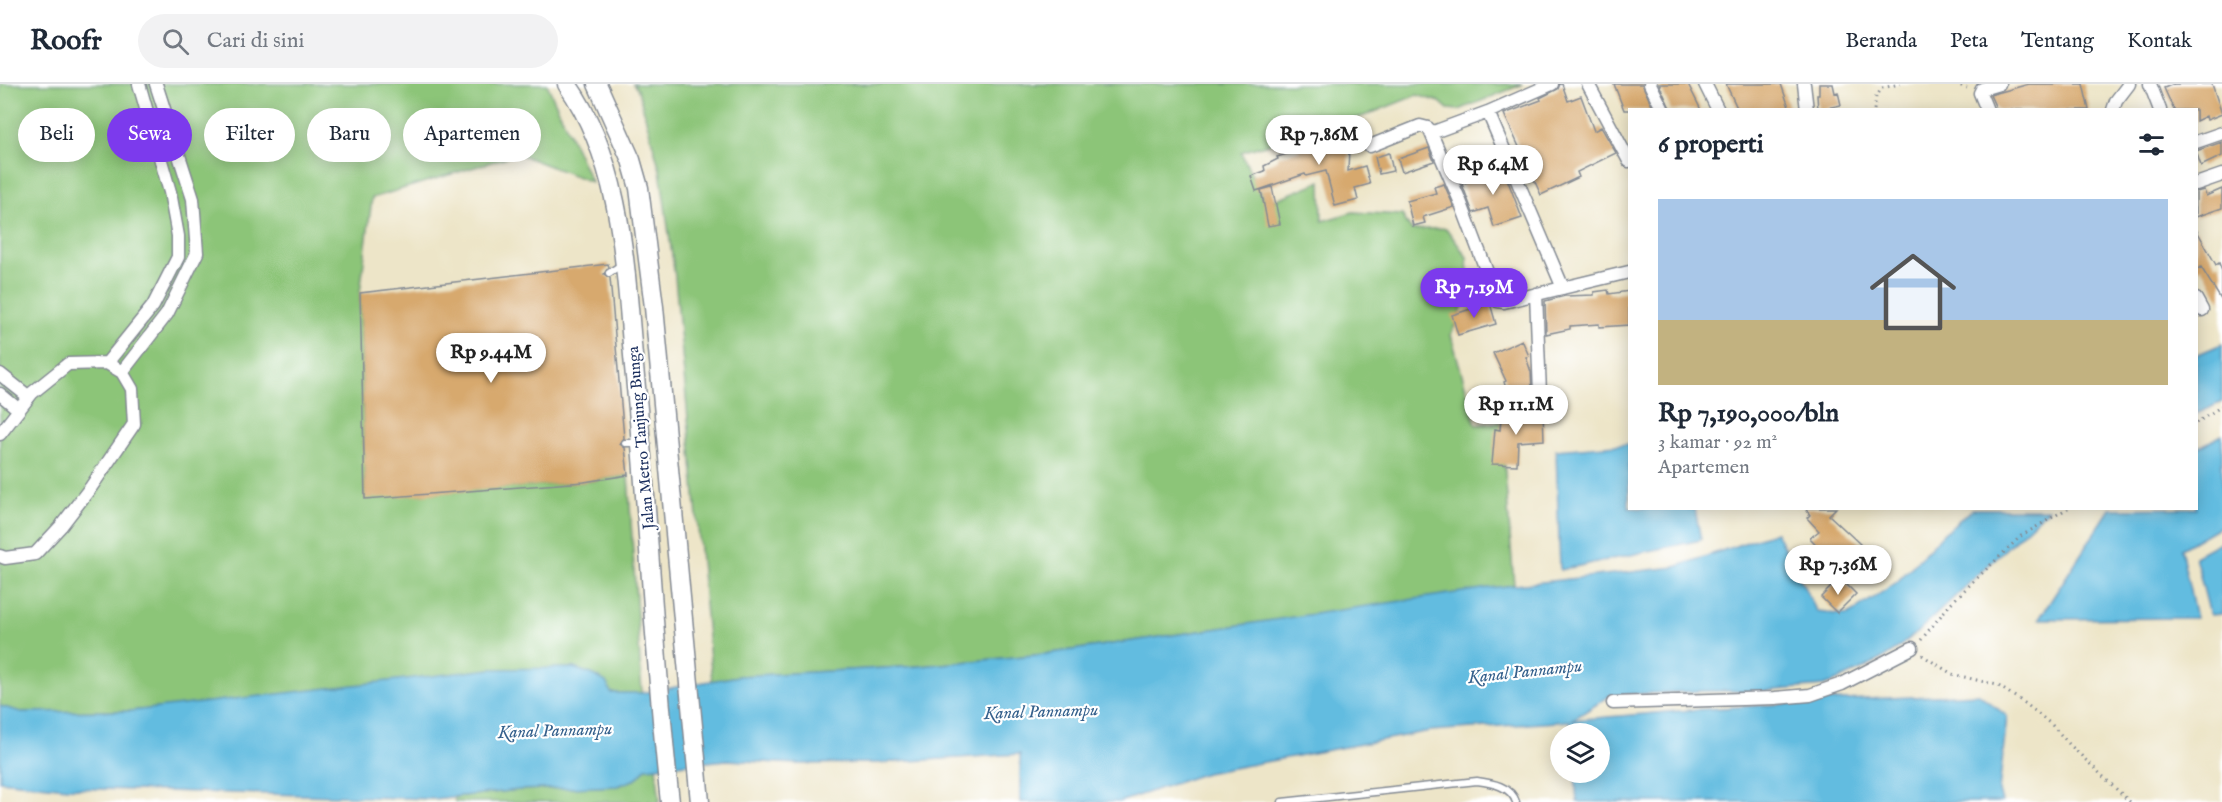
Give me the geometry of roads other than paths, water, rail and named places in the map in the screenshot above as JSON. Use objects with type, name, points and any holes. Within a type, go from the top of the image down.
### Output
[{"type":"main road","name":"Jalan Metro Tanjung Bunga","points":[[567,84],[590,124],[607,168],[616,205],[617,268],[633,443],[660,683],[669,794]]},
{"type":"main road","name":"Jalan Metro Tanjung Bunga","points":[[597,84],[631,160],[639,188],[654,307],[700,802]]},
{"type":"street","points":[[108,363],[153,306],[178,257],[176,225],[170,192],[139,84]]},
{"type":"street","points":[[156,84],[163,108]]},
{"type":"street","points":[[1431,134],[1552,84]]},
{"type":"street","points":[[1588,84],[1628,159]]},
{"type":"street","points":[[1650,84],[1662,108]]},
{"type":"street","points":[[1705,84],[1717,108]]},
{"type":"street","points":[[1804,84],[1807,108]]},
{"type":"street","points":[[1986,108],[1980,93],[1982,89],[1999,84]]},
{"type":"street","points":[[2114,108],[2128,84]]},
{"type":"street","points":[[2150,84],[2159,108]]},
{"type":"street","points":[[1488,112],[1563,288]]},
{"type":"street","points":[[1370,146],[1420,126],[1428,128],[1460,201],[1496,298],[1500,302],[1628,272]]},
{"type":"street","points":[[2198,141],[2222,133]]},
{"type":"street","points":[[161,164],[165,162]]},
{"type":"street","points":[[122,372],[167,314],[197,253],[193,200],[179,162]]},
{"type":"street","points":[[2198,183],[2222,175]]},
{"type":"street","points":[[1480,415],[1533,401],[1540,393],[1536,294]]},
{"type":"street","points":[[153,306],[167,314]]},
{"type":"street","points":[[0,434],[29,397],[68,364],[108,363],[122,372],[132,389],[134,424],[62,526],[35,554],[5,558],[0,556]]},
{"type":"street","points":[[0,374],[29,397]]},
{"type":"street","points":[[0,394],[18,409]]},
{"type":"street","points":[[1613,703],[1775,699],[1810,695],[1842,684],[1912,648]]},
{"type":"lane","points":[[1282,802],[1477,782],[1496,784],[1514,796],[1516,802]]},
{"type":"water","points":[[2222,344],[2222,402],[2198,413],[2198,354]]},
{"type":"water","points":[[2222,435],[2222,525],[2181,549],[2196,618],[2039,619],[2109,510],[2198,510],[2198,448]]},
{"type":"water","points":[[1628,444],[1628,510],[1695,510],[1701,540],[1560,570],[1556,450]]},
{"type":"water","name":"Kanal Pannampu","points":[[1971,510],[2047,510],[1914,635],[1890,654],[1861,670],[1824,686],[1764,691],[1611,695],[1572,720],[1844,700],[1979,694],[2007,716],[1999,791],[2002,802],[1577,802],[1576,783],[1610,783],[1610,723],[1570,723],[1570,721],[1430,731],[1206,773],[1119,802],[1020,802],[1020,754],[879,763],[797,764],[727,760],[646,768],[636,779],[617,786],[519,790],[433,799],[68,788],[0,781],[0,706],[21,712],[131,711],[491,669],[573,668],[606,682],[611,693],[642,693],[739,676],[921,666],[1045,654],[1489,588],[1675,567],[1776,532],[1817,612],[1848,615],[1897,582],[1944,533]]},
{"type":"water","points":[[2222,541],[2222,614],[2210,615],[2195,556]]}]
